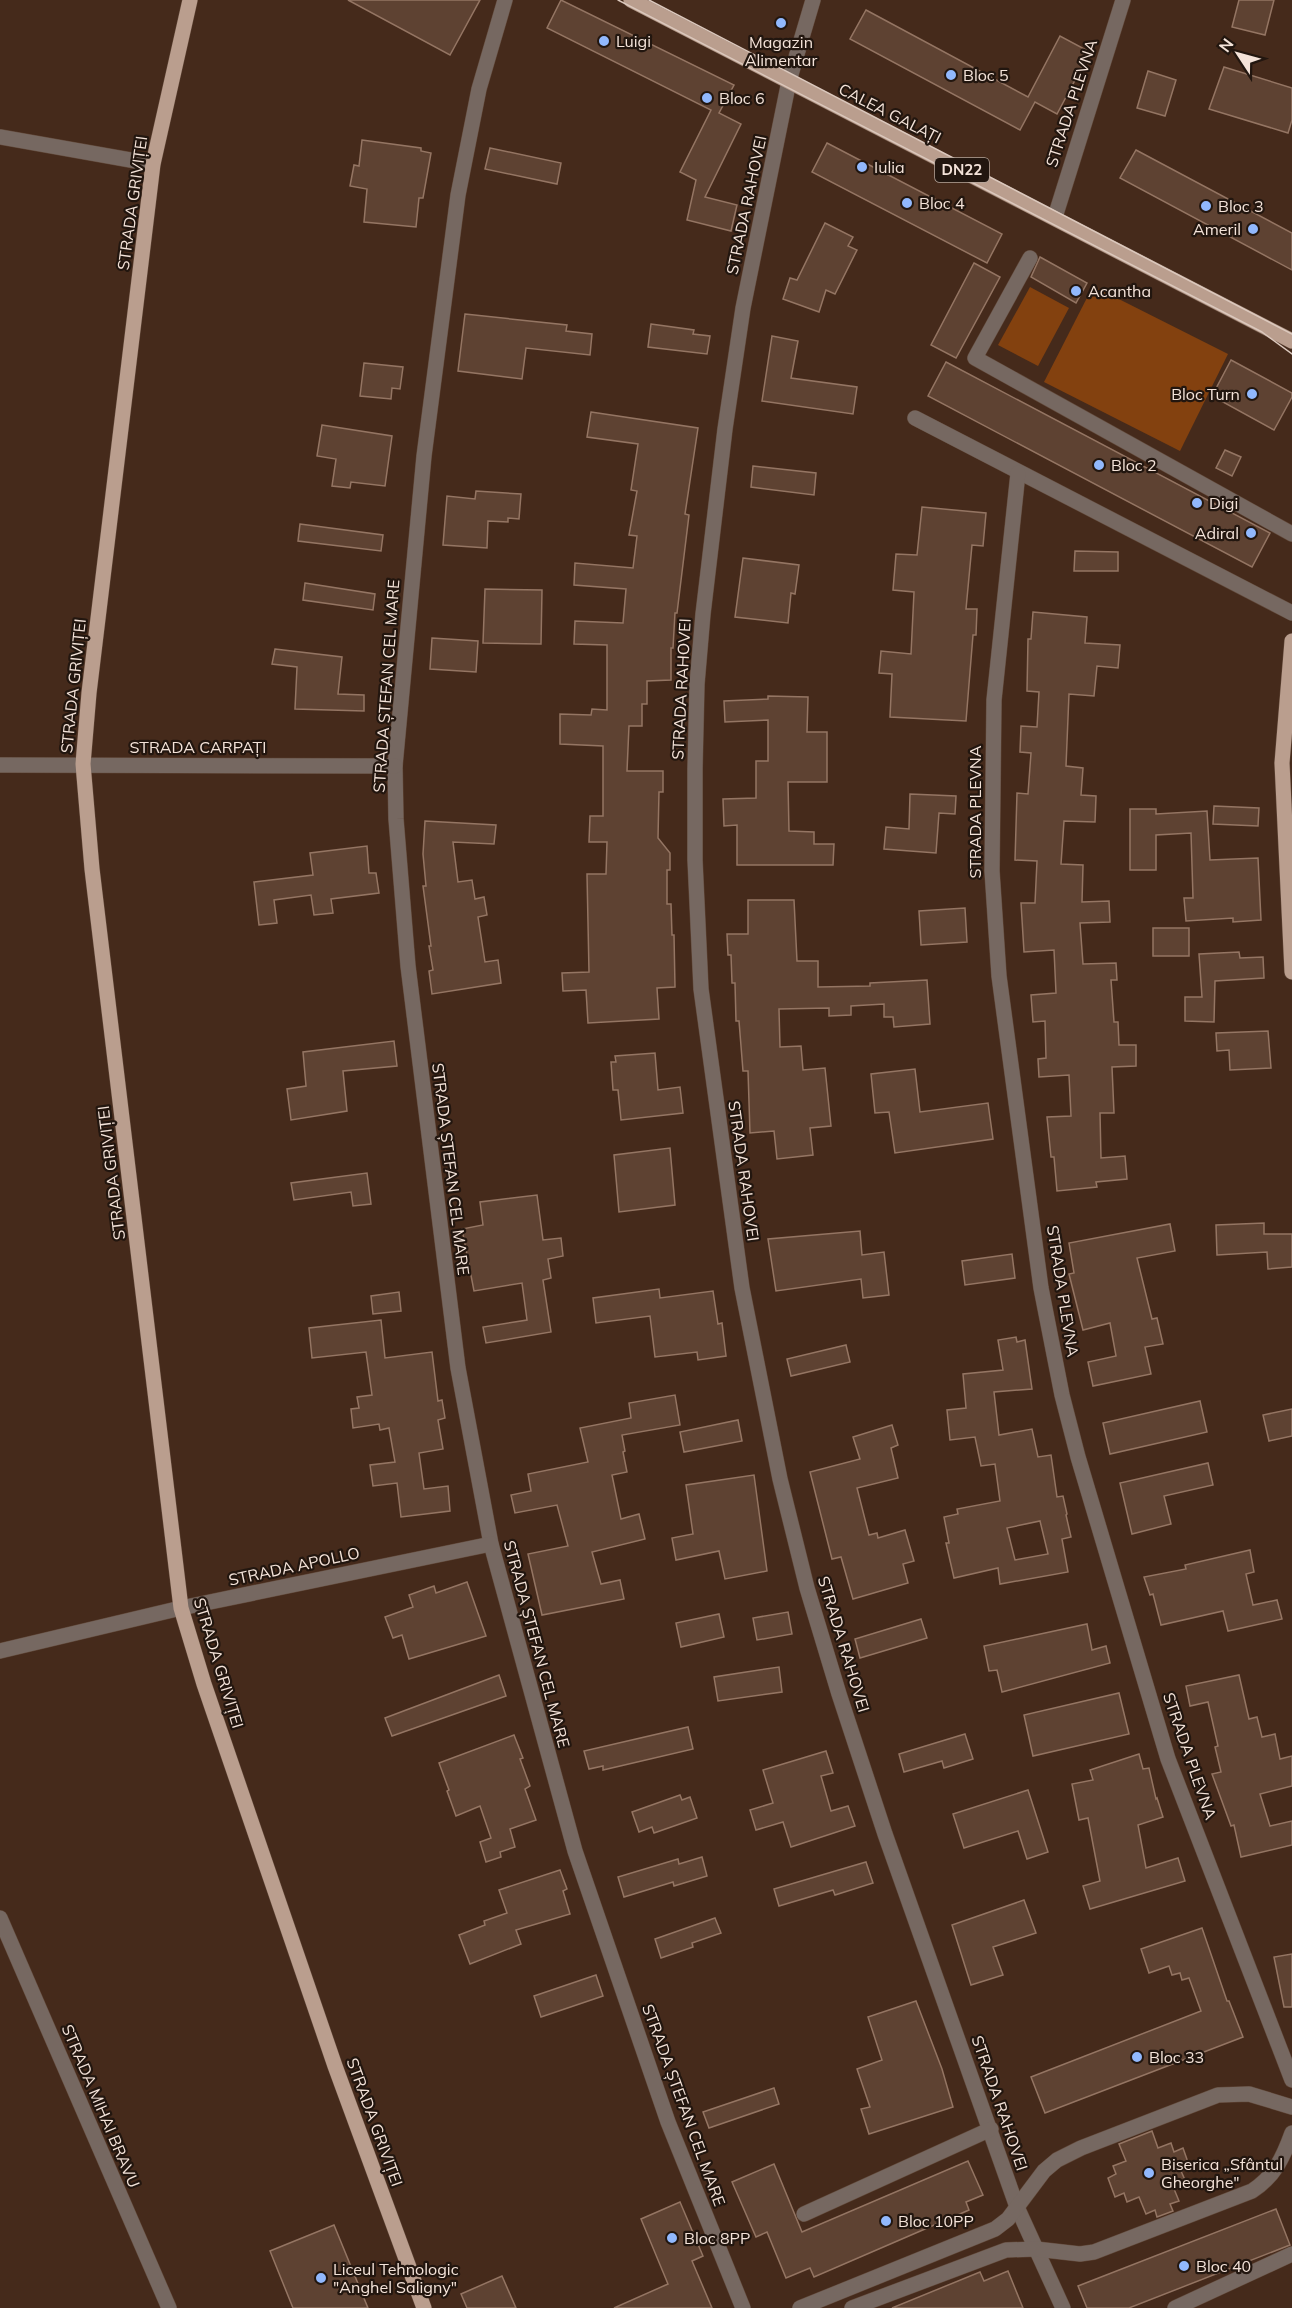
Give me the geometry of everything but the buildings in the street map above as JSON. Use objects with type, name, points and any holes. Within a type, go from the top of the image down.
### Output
[{"type":"main road","name":"STRADA GRIVIȚEI","points":[[190,0],[153,164],[90,681],[83,764],[92,869],[181,1608],[204,1684],[334,2066],[424,2308]]},
{"type":"main road","name":"CALEA GALAȚI","points":[[631,0],[1292,341]]},
{"type":"main road","points":[[1292,641],[1282,763],[1292,972]]},
{"type":"street","name":"STRADA ȘTEFAN CEL MARE","points":[[505,0],[479,89],[470,131],[451,240],[423,467],[395,766],[396,819],[403,911],[430,1151],[458,1368],[491,1544],[574,1851],[668,2122],[743,2308]]},
{"type":"street","name":"STRADA RAHOVEI","points":[[813,0],[789,81],[743,309],[725,429],[703,614],[697,684],[695,769],[695,871],[701,989],[742,1288],[780,1479],[807,1588],[885,1834],[1017,2207],[1063,2308]]},
{"type":"street","name":"STRADA PLEVNA","points":[[1054,217],[1123,0]]},
{"type":"street","points":[[0,137],[153,164]]},
{"type":"street","points":[[1030,258],[975,358],[1292,534]]},
{"type":"street","points":[[915,418],[1292,612]]},
{"type":"street","name":"STRADA PLEVNA","points":[[1018,473],[994,700],[992,872],[1001,988],[1041,1288],[1062,1395],[1078,1457],[1168,1759],[1292,2080]]},
{"type":"street","name":"STRADA CARPAȚI","points":[[0,765],[395,766]]},
{"type":"street","name":"STRADA APOLLO","points":[[0,1651],[181,1608],[491,1544]]},
{"type":"street","name":"STRADA MIHAI BRAVU","points":[[0,1918],[169,2308]]},
{"type":"street","points":[[800,2308],[995,2229],[1008,2219],[1044,2171],[1069,2153],[1218,2095],[1250,2094],[1292,2107]]},
{"type":"street","points":[[804,2214],[990,2129]]},
{"type":"street","points":[[852,2308],[1006,2250],[1036,2249],[1080,2254],[1094,2252],[1252,2191],[1267,2182],[1275,2171],[1292,2133]]},
{"type":"street","points":[[1175,2308],[1292,2254]]},
{"type":"shaded area","points":[[1093,286],[1228,354],[1180,451],[1044,382]]},
{"type":"shaded area","points":[[1030,287],[1069,308],[1038,366],[998,345]]},
{"type":"tram line","points":[[618,0],[1262,332],[1292,354]]},
{"type":"tram line","points":[[649,0],[1292,334]]},
{"type":"place","name":"Magazin Alimentar","points":[[781,23]]},
{"type":"place","name":"Luigi","points":[[604,41]]},
{"type":"place","name":"Bloc 5","points":[[951,75]]},
{"type":"place","name":"Bloc 6","points":[[707,98]]},
{"type":"place","name":"Iulia","points":[[862,167]]},
{"type":"place","name":"Bloc 4","points":[[907,203]]},
{"type":"place","name":"Bloc 3","points":[[1206,206]]},
{"type":"place","name":"Ameril","points":[[1253,229]]},
{"type":"place","name":"Acantha","points":[[1076,291]]},
{"type":"place","name":"Bloc Turn","points":[[1252,394]]},
{"type":"place","name":"Bloc 2","points":[[1099,465]]},
{"type":"place","name":"Digi","points":[[1197,503]]},
{"type":"place","name":"Adiral","points":[[1251,533]]},
{"type":"place","name":"Bloc 33","points":[[1137,2057]]},
{"type":"place","name":"Biserica „Sfântul Gheorghe\"","points":[[1149,2173]]},
{"type":"place","name":"Bloc 10PP","points":[[886,2221]]},
{"type":"place","name":"Bloc 8PP","points":[[672,2238]]},
{"type":"place","name":"Bloc 40","points":[[1184,2266]]},
{"type":"place","name":"Liceul Tehnologic \"Anghel Saligny\"","points":[[321,2278]]}]
